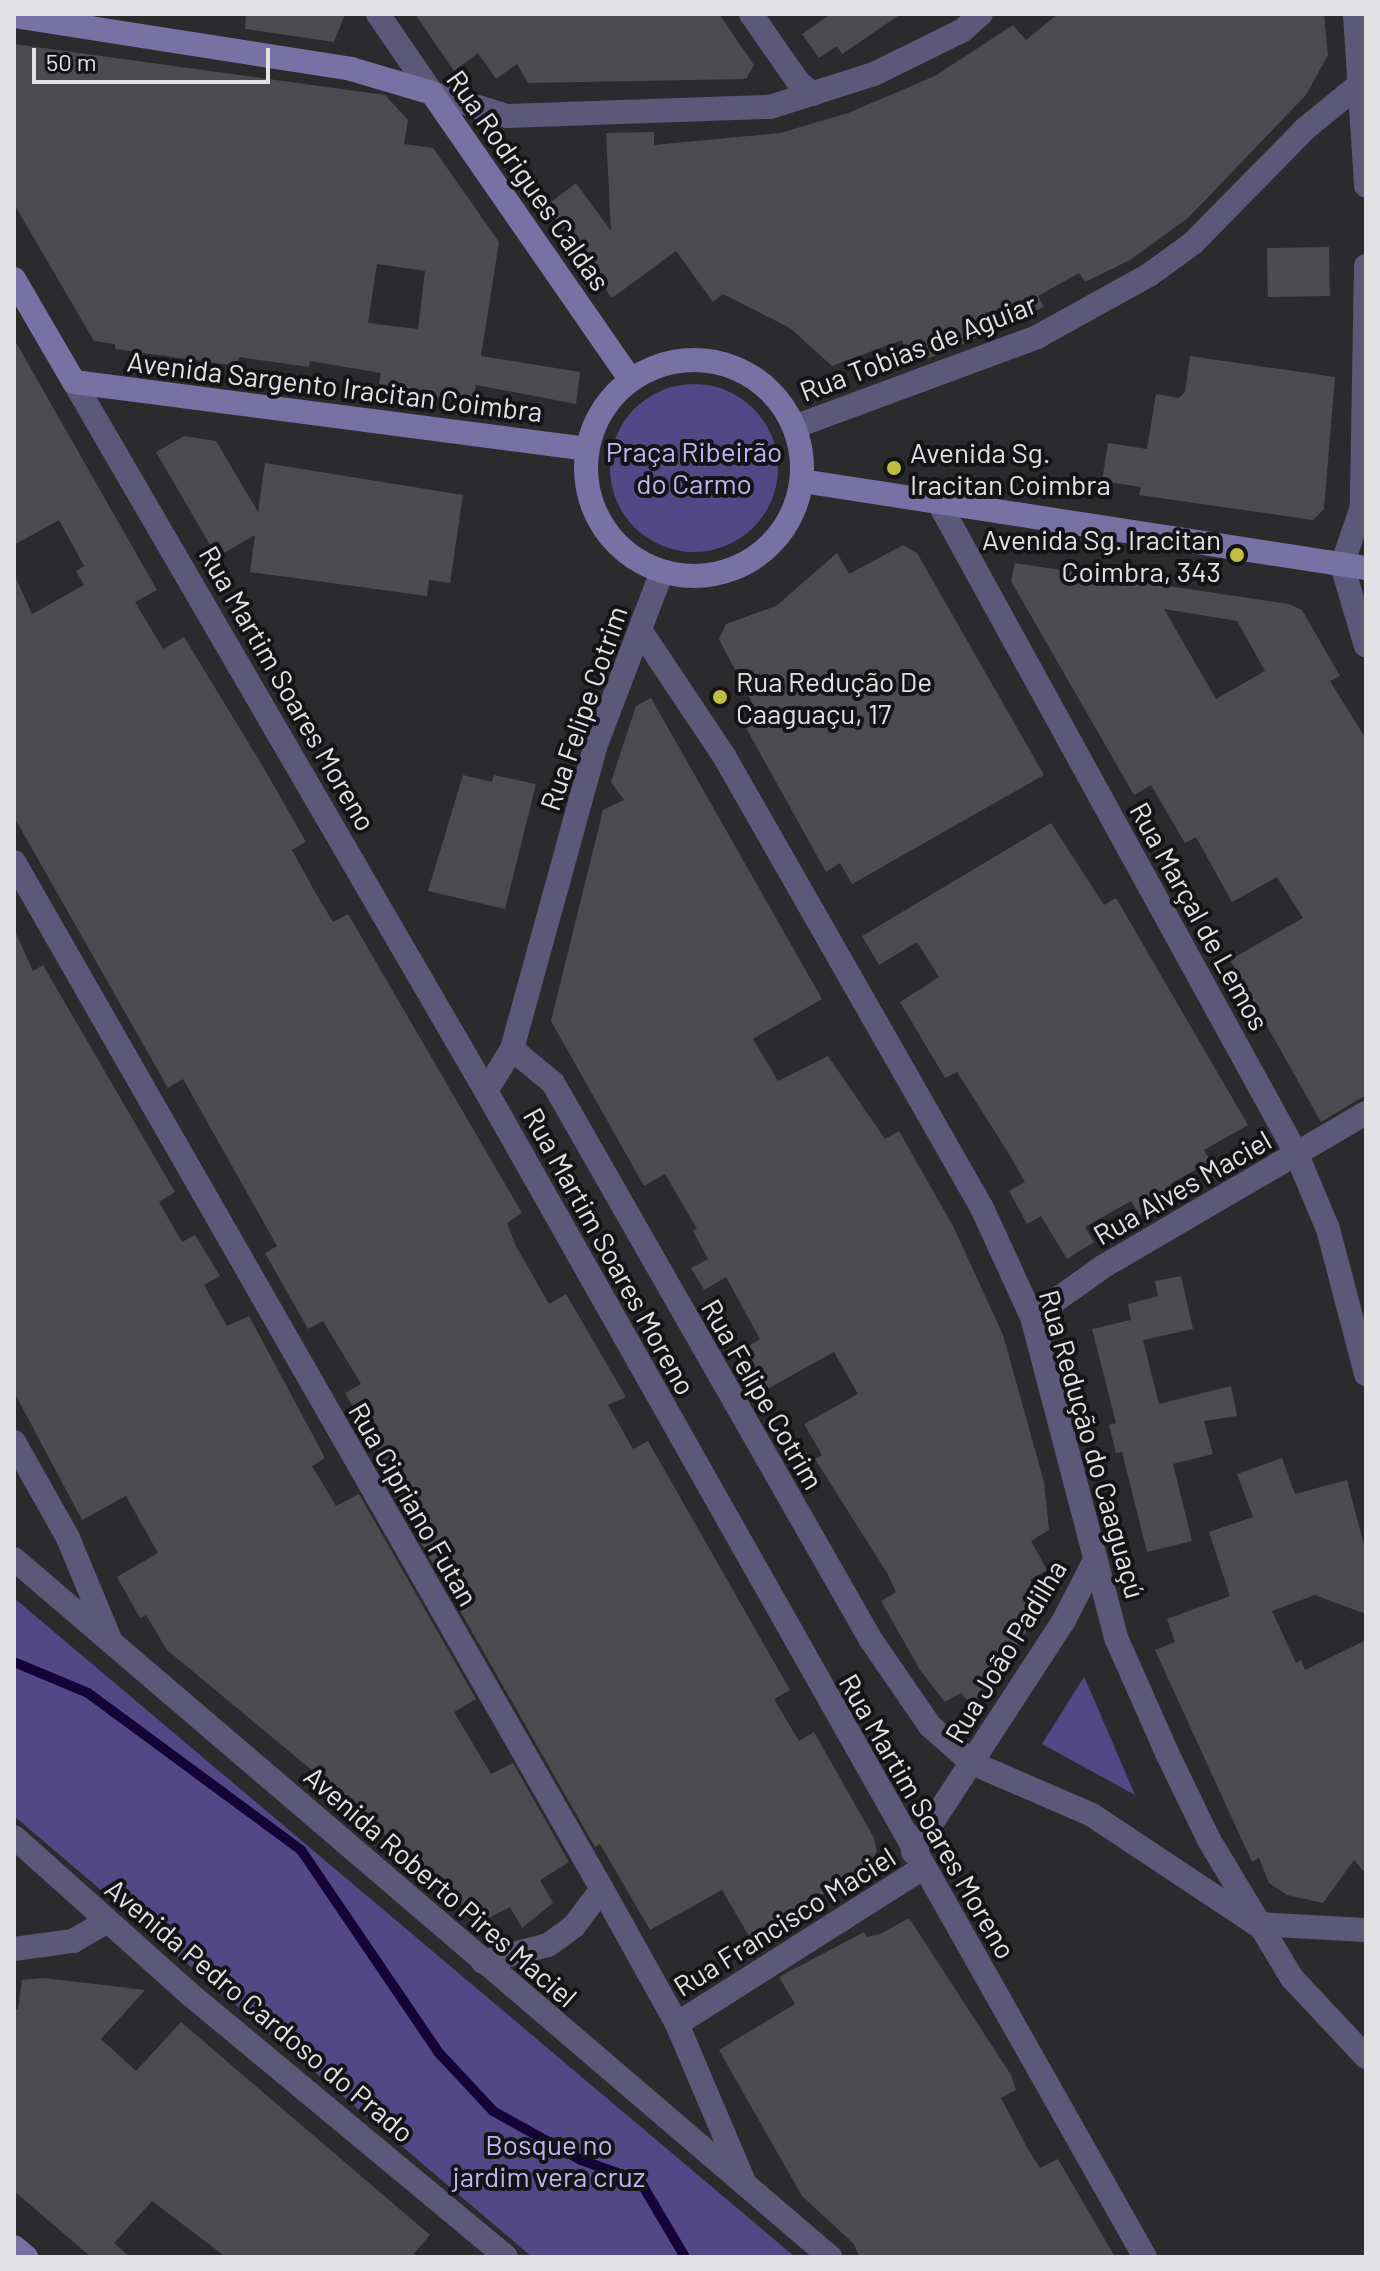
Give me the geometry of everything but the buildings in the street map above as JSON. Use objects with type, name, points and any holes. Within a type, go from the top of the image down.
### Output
[{"type":"street","name":"Rua Rodrigues Caldas","points":[[378,14],[631,380]]},
{"type":"street","points":[[751,14],[799,83],[813,94]]},
{"type":"street","points":[[14,16],[351,69],[507,116],[770,107],[874,74],[963,30],[981,14]]},
{"type":"street","points":[[1355,14],[1366,186]]},
{"type":"street","name":"Rua Tobias de Aguiar","points":[[794,427],[1037,337],[1149,275],[1193,243],[1306,128],[1360,84]]},
{"type":"street","points":[[1366,266],[1362,507],[1354,567],[1366,646]]},
{"type":"street","name":"Rua Martim Soares Moreno","points":[[14,279],[486,1091],[1145,2257]]},
{"type":"street","points":[[683,360],[737,369],[780,403],[794,427],[802,481],[794,512],[778,538],[754,560],[725,572],[693,577],[662,572],[627,554],[601,525],[587,488],[587,449],[610,399],[631,380],[683,360]]},
{"type":"street","name":"Avenida Sargento Iracitan Coimbra","points":[[74,382],[587,449]]},
{"type":"street","points":[[802,481],[940,505],[1354,567]]},
{"type":"street","name":"Rua Marçal de Lemos","points":[[940,505],[1297,1155],[1328,1229],[1366,1374]]},
{"type":"street","name":"Rua Felipe Cotrim","points":[[486,1091],[512,1049],[595,747],[642,633],[662,572]]},
{"type":"street","name":"Rua Redução do Caaguaçú","points":[[642,633],[724,756],[982,1208],[1032,1317],[1117,1640],[1160,1739],[1256,1924],[1292,1978],[1366,2057]]},
{"type":"street","name":"Rua Cipriano Futan","points":[[14,862],[677,2024],[745,2184]]},
{"type":"street","name":"Rua Felipe Cotrim","points":[[512,1049],[553,1083],[871,1640],[930,1726],[972,1763],[1092,1815],[1256,1924]]},
{"type":"street","name":"Rua Alves Maciel","points":[[1032,1317],[1104,1266],[1366,1113]]},
{"type":"street","points":[[14,1442],[68,1538],[111,1643]]},
{"type":"street","name":"Avenida Roberto Pires Maciel","points":[[14,1559],[830,2257]]},
{"type":"street","name":"Rua João Padilha","points":[[918,1860],[972,1763],[1064,1620],[1094,1562]]},
{"type":"street","name":"Avenida Pedro Cardoso do Prado","points":[[14,1837],[106,1922],[506,2257]]},
{"type":"street","name":"Rua Francisco Maciel","points":[[677,2024],[918,1860]]},
{"type":"street","points":[[483,1962],[548,1945],[574,1926],[602,1889]]},
{"type":"street","points":[[14,1949],[73,1941],[106,1922]]},
{"type":"street","points":[[1256,1924],[1366,1930]]},
{"type":"street","points":[[14,2247],[26,2257]]},
{"type":"green space","name":"Praça Ribeirão do Carmo","points":[[694,384],[726,390],[753,409],[772,436],[778,468],[772,500],[753,527],[726,546],[694,552],[662,546],[635,527],[616,500],[610,468],[616,436],[635,409],[662,390]]},
{"type":"green space","name":"Bosque no jardim vera cruz","points":[[14,1598],[795,2257],[532,2257],[14,1816]]},
{"type":"green space","points":[[1084,1677],[1093,1697],[1135,1795],[1042,1744]]},
{"type":"waterway","points":[[14,1662],[88,1693],[301,1850],[439,2053],[493,2111],[581,2160],[640,2181],[685,2257]]},
{"type":"place","name":"Avenida Sg. Iracitan Coimbra","points":[[894,468]]},
{"type":"place","name":"Avenida Sg. Iracitan Coimbra, 343","points":[[1237,555]]},
{"type":"place","name":"Rua Redução De Caaguaçu, 17","points":[[720,697]]}]
